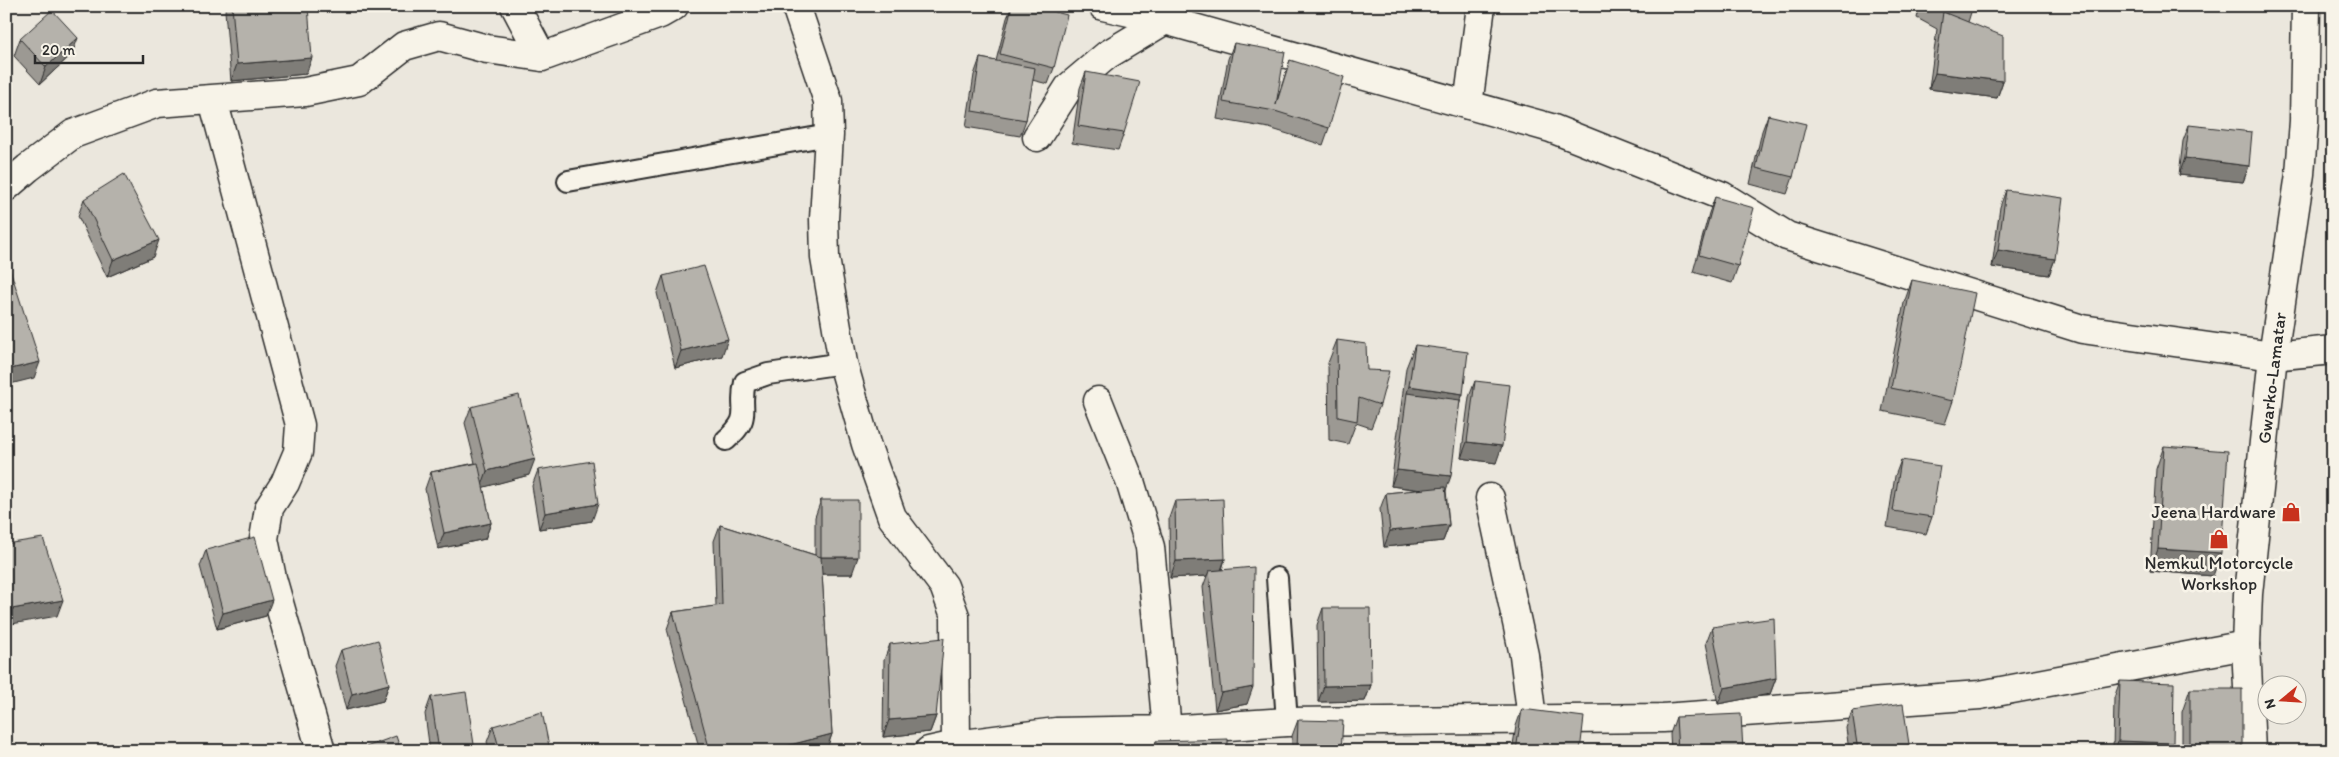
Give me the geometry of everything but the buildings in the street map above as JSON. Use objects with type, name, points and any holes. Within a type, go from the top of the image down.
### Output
[{"type":"street","points":[[515,6],[542,57]]},
{"type":"street","points":[[6,188],[28,168],[73,134],[157,103],[305,92],[359,81],[404,46],[439,36],[487,49],[542,57],[660,14],[674,6]]},
{"type":"street","points":[[796,6],[828,101],[829,135],[824,219],[825,258],[843,363],[866,444],[892,517],[944,586],[955,616],[956,745]]},
{"type":"street","points":[[1468,105],[1481,6]]},
{"type":"street","name":"Gwarko-Lamatar","points":[[2251,751],[2246,645],[2248,594],[2273,356],[2300,174],[2304,121],[2306,6]]},
{"type":"street","points":[[1118,8],[1551,128],[1722,196],[1787,236],[2082,330],[2273,356],[2333,350]]},
{"type":"street","points":[[1037,137],[1069,87],[1107,55],[1165,20]]},
{"type":"street","points":[[213,100],[300,425],[298,452],[284,483],[269,508],[264,539],[272,578],[321,751]]},
{"type":"street","points":[[1098,401],[1130,481],[1150,547],[1167,730]]},
{"type":"street","points":[[1490,498],[1524,654],[1532,719]]},
{"type":"street","points":[[929,751],[956,745],[1056,732],[1167,730],[1286,722],[1663,718],[1980,695],[2246,645]]},
{"type":"lane","points":[[568,181],[829,135]]},
{"type":"lane","points":[[726,440],[738,429],[745,415],[742,397],[745,382],[768,374],[843,363]]},
{"type":"lane","points":[[1277,578],[1286,722]]},
{"type":"place","name":"Jeena Hardware","points":[[2291,512]]},
{"type":"place","name":"Nemkul Motorcycle Workshop","points":[[2219,539]]}]
